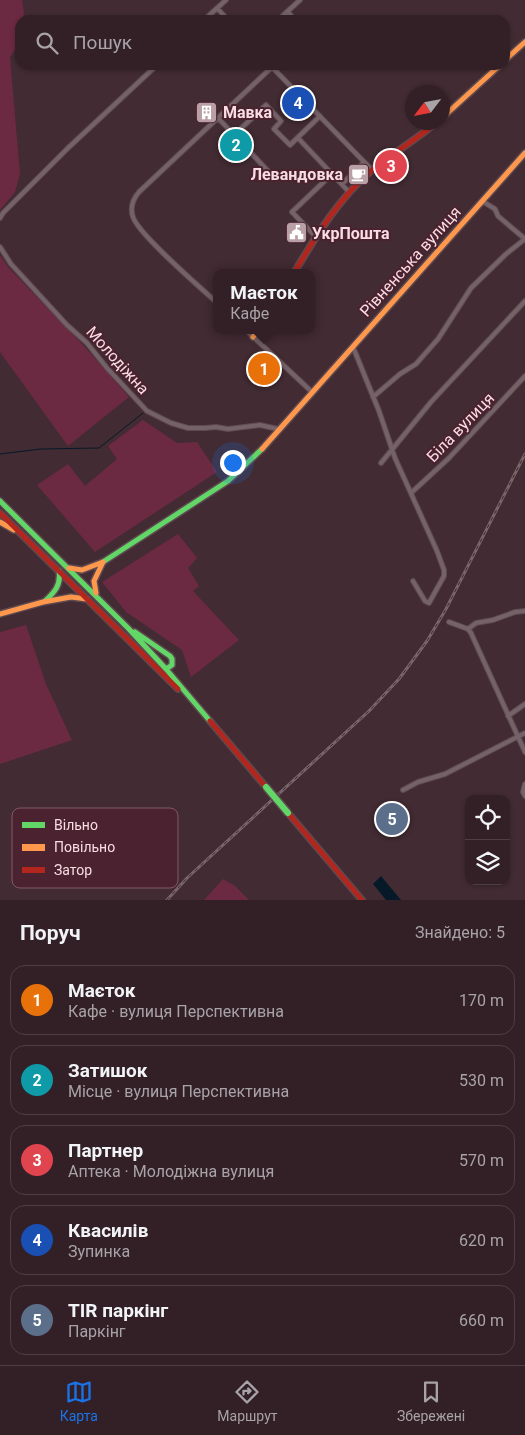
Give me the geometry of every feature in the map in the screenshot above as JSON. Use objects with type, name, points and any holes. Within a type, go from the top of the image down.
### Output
[{"type":"main road","points":[[510,56],[525,42]]},
{"type":"main road","points":[[450,111],[495,70]]},
{"type":"main road","points":[[296,269],[316,237],[349,192],[372,170],[429,130]]},
{"type":"main road","name":"Рівненська вулиця","points":[[59,560],[76,571],[103,562],[228,481],[253,460],[278,429],[525,153]]},
{"type":"main road","points":[[0,501],[128,628],[166,669],[362,900]]},
{"type":"main road","points":[[0,513],[208,718]]},
{"type":"main road","points":[[0,522],[23,536]]},
{"type":"main road","points":[[98,598],[92,583],[103,562]]},
{"type":"main road","points":[[43,602],[58,588],[60,580],[58,570]]},
{"type":"main road","points":[[0,614],[43,602],[71,597],[87,599]]},
{"type":"main road","points":[[128,628],[170,656],[172,665],[166,669]]},
{"type":"main road","points":[[154,665],[166,669]]},
{"type":"street","points":[[209,15],[226,0]]},
{"type":"street","points":[[284,15],[300,0]]},
{"type":"street","points":[[217,8],[223,15]]},
{"type":"street","points":[[0,218],[62,154],[152,70]]},
{"type":"street","points":[[213,299],[147,236],[133,218],[132,207],[134,199],[139,192],[267,70]]},
{"type":"street","points":[[275,70],[372,170]]},
{"type":"street","points":[[234,135],[266,104],[281,121],[274,129],[290,145],[320,116]]},
{"type":"street","points":[[218,118],[269,172],[263,178]]},
{"type":"street","points":[[298,138],[349,192]]},
{"type":"street","points":[[342,184],[364,162]]},
{"type":"street","points":[[316,237],[292,212],[332,174]]},
{"type":"street","points":[[373,397],[400,374],[416,364],[438,339],[471,288],[506,254],[525,239],[498,216],[495,209],[482,201]]},
{"type":"street","name":"Молодіжна","points":[[0,247],[11,264],[87,343],[107,368],[147,411],[172,423],[188,428],[216,426],[228,429],[260,425],[278,429]]},
{"type":"street","points":[[381,463],[431,402],[525,301]]},
{"type":"street","points":[[251,334],[314,389]]},
{"type":"street","points":[[352,346],[392,449],[444,570],[444,576],[429,602],[425,601],[413,581]]},
{"type":"street","name":"Біла вулиця","points":[[411,493],[449,458],[525,376]]},
{"type":"street","points":[[468,629],[476,622],[493,620],[515,612],[525,611]]},
{"type":"street","points":[[449,622],[468,629],[525,752]]},
{"type":"street","points":[[508,716],[525,704]]},
{"type":"street","points":[[403,790],[418,782],[445,774],[525,733]]},
{"type":"street","points":[[525,784],[523,792],[525,796]]},
{"type":"shaded area","points":[[0,0],[22,0],[24,15],[15,15],[15,50],[10,57],[20,174],[15,192],[0,210]]},
{"type":"shaded area","points":[[0,255],[8,267],[84,346],[129,397],[68,446],[0,352]]},
{"type":"shaded area","points":[[143,420],[177,443],[197,442],[217,472],[95,552],[37,485],[68,464],[85,486],[117,459],[108,446]]},
{"type":"shaded area","points":[[178,534],[197,558],[188,568],[199,586],[193,591],[239,640],[191,677],[182,650],[126,612],[102,582]]},
{"type":"shaded area","points":[[26,625],[46,684],[72,740],[0,764],[0,632]]},
{"type":"shaded area","points":[[223,879],[235,886],[249,900],[204,900]]},
{"type":"water","points":[[381,876],[401,900],[386,900],[373,884]]},
{"type":"waterway","points":[[0,454],[41,449],[99,448],[143,413]]},
{"type":"railway","points":[[178,888],[369,711],[399,679],[427,641],[446,609],[525,454]]},
{"type":"railway","points":[[167,900],[178,888]]},
{"type":"traffic: fast","points":[[103,562],[228,481],[262,449]]},
{"type":"traffic: fast","points":[[0,501],[128,628],[210,721]]},
{"type":"traffic: fast","points":[[45,601],[56,588],[59,580],[59,571]]},
{"type":"traffic: fast","points":[[135,632],[170,656],[172,665],[166,669]]},
{"type":"traffic: fast","points":[[266,787],[288,813]]},
{"type":"traffic: slow","points":[[510,56],[525,42]]},
{"type":"traffic: slow","points":[[450,111],[495,70]]},
{"type":"traffic: slow","points":[[262,449],[525,153]]},
{"type":"traffic: slow","points":[[0,522],[14,530]]},
{"type":"traffic: slow","points":[[69,568],[82,570],[103,562]]},
{"type":"traffic: slow","points":[[96,593],[94,581],[103,562]]},
{"type":"traffic: slow","points":[[43,602],[71,597],[87,599]]},
{"type":"traffic: slow","points":[[0,614],[43,602]]},
{"type":"traffic: jam","points":[[296,269],[329,218],[360,181],[426,130]]},
{"type":"traffic: jam","points":[[0,513],[178,689]]},
{"type":"traffic: jam","points":[[210,721],[266,787]]},
{"type":"traffic: jam","points":[[288,813],[362,900]]},
{"type":"place","name":"Квасилів","points":[[298,103]]},
{"type":"place","name":"Мавка","points":[[207,112]]},
{"type":"place","name":"Затишок","points":[[236,145]]},
{"type":"place","name":"Партнер","points":[[391,166]]},
{"type":"place","name":"Левандовка","points":[[359,174]]},
{"type":"place","name":"УкрПошта","points":[[296,233]]},
{"type":"place","name":"Маєток","points":[[264,369]]},
{"type":"place","name":"TIR паркінг","points":[[392,819]]}]
